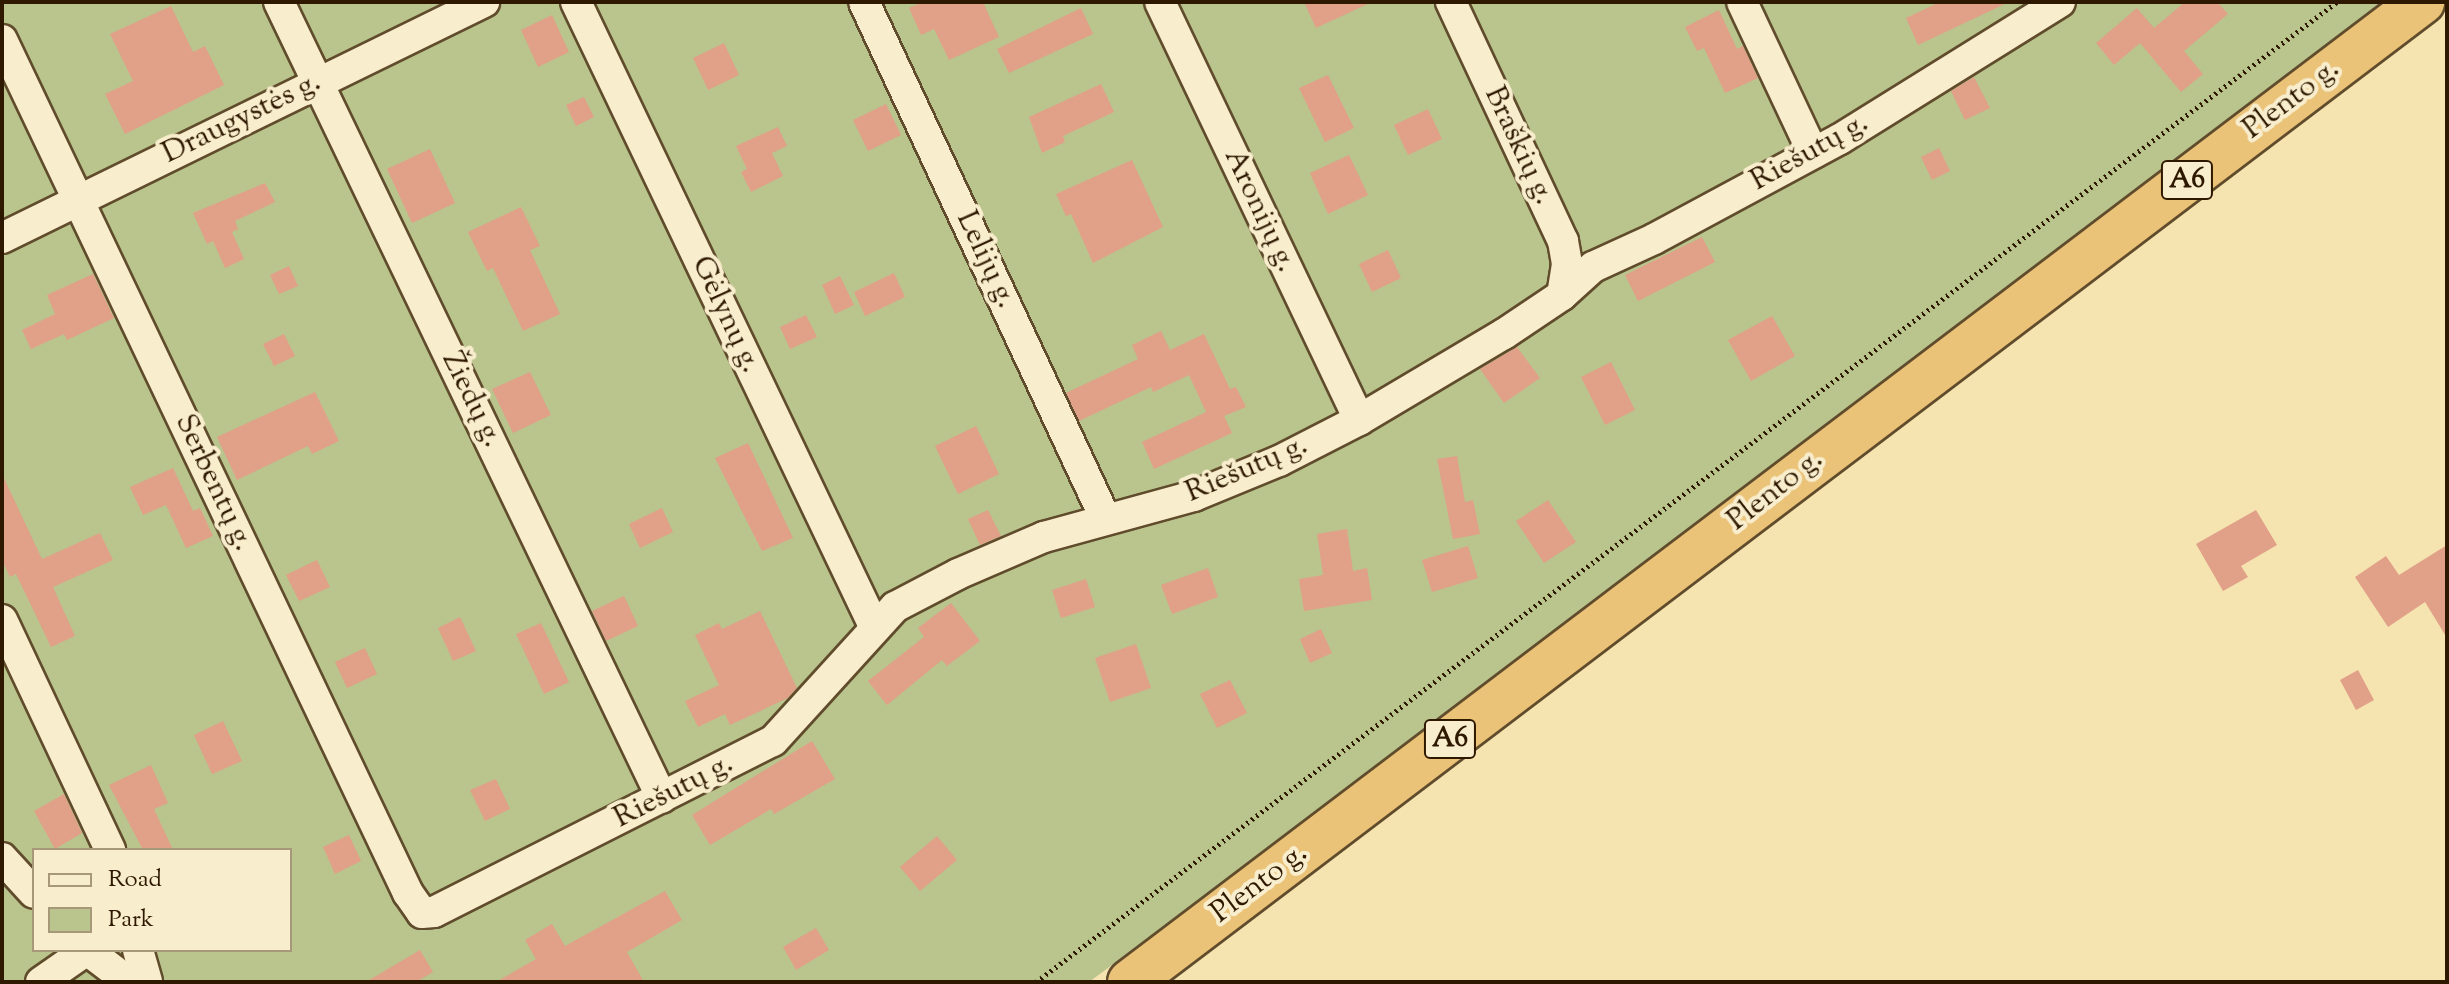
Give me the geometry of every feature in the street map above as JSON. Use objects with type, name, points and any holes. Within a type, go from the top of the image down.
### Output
[{"type":"highway","name":"Plento g.","points":[[1130,982],[2422,2]]},
{"type":"street","name":"Žiedų g.","points":[[279,2],[662,798]]},
{"type":"street","name":"Draugystės g.","points":[[2,238],[484,2]]},
{"type":"street","name":"Gėlynų g.","points":[[576,2],[875,628]]},
{"type":"street","name":"Lelijų g.","points":[[864,2],[1105,518]]},
{"type":"street","name":"Aronijų g.","points":[[1160,2],[1359,420]]},
{"type":"street","name":"Braškių g.","points":[[1451,2],[1563,241],[1567,264],[1562,295]]},
{"type":"street","points":[[1742,2],[1813,153]]},
{"type":"street","name":"Riešutų g.","points":[[434,912],[773,741],[895,607],[958,574],[1044,537],[1194,496],[1279,461],[1359,420],[1562,295],[1593,267],[1813,153],[2047,6]]},
{"type":"street","name":"Serbentų g.","points":[[2,40],[408,893],[422,913],[434,912]]},
{"type":"street","points":[[2,620],[109,848]]},
{"type":"street","points":[[2,858],[32,891]]},
{"type":"street","points":[[41,982],[84,952]]},
{"type":"street","points":[[90,952],[129,982]]},
{"type":"street","points":[[139,952],[147,982]]},
{"type":"path","points":[[1036,982],[2337,2]]},
{"type":"green space","points":[[2,2],[2387,2],[1319,812],[1089,982],[2,982]]},
{"type":"building","points":[[923,2],[983,2],[999,37],[949,60],[934,29],[921,35],[909,8]]},
{"type":"building","points":[[1304,2],[1372,2],[1316,28]]},
{"type":"building","points":[[1940,2],[2009,2],[1918,45],[1906,18]]},
{"type":"building","points":[[2185,2],[2217,2],[2228,14],[2184,51],[2203,74],[2181,92],[2140,43],[2114,65],[2096,43],[2137,8],[2154,28]]},
{"type":"building","points":[[171,6],[193,52],[205,46],[224,85],[125,134],[105,94],[133,81],[110,34]]},
{"type":"building","points":[[1081,8],[1093,34],[1009,73],[997,49]]},
{"type":"building","points":[[1719,10],[1737,49],[1743,46],[1758,78],[1725,93],[1704,48],[1697,51],[1685,27]]},
{"type":"building","points":[[552,15],[569,52],[538,67],[521,30]]},
{"type":"building","points":[[724,43],[739,75],[708,90],[693,58]]},
{"type":"building","points":[[1328,75],[1354,128],[1325,142],[1299,88]]},
{"type":"building","points":[[1974,77],[1990,108],[1965,120],[1951,91]]},
{"type":"building","points":[[1101,84],[1114,112],[1063,136],[1065,142],[1042,153],[1029,117]]},
{"type":"building","points":[[584,97],[594,117],[576,126],[566,105]]},
{"type":"building","points":[[886,104],[901,135],[868,151],[853,120]]},
{"type":"building","points":[[1428,109],[1442,139],[1408,155],[1394,125]]},
{"type":"building","points":[[778,127],[787,146],[772,153],[783,176],[751,192],[741,172],[747,169],[736,146]]},
{"type":"building","points":[[1939,148],[1950,171],[1932,180],[1921,157]]},
{"type":"building","points":[[430,149],[455,203],[412,223],[387,169]]},
{"type":"building","points":[[1349,155],[1368,195],[1328,214],[1310,173]]},
{"type":"building","points":[[1132,160],[1163,227],[1093,263],[1071,214],[1066,216],[1056,194]]},
{"type":"building","points":[[265,183],[275,202],[235,221],[238,229],[232,232],[244,259],[225,268],[213,241],[207,244],[193,213]]},
{"type":"building","points":[[521,207],[540,246],[530,250],[560,314],[523,331],[493,268],[487,271],[468,232]]},
{"type":"building","points":[[1702,237],[1715,262],[1638,301],[1625,275]]},
{"type":"building","points":[[1388,250],[1401,278],[1372,292],[1359,264]]},
{"type":"building","points":[[289,266],[298,286],[279,294],[270,275]]},
{"type":"building","points":[[894,273],[905,297],[865,316],[854,292]]},
{"type":"building","points":[[93,274],[114,318],[67,340],[64,334],[31,349],[22,330],[55,314],[47,295]]},
{"type":"building","points":[[840,276],[854,305],[835,314],[822,285]]},
{"type":"building","points":[[806,315],[817,337],[790,349],[780,327]]},
{"type":"building","points":[[1772,316],[1795,356],[1751,381],[1728,340]]},
{"type":"building","points":[[1161,331],[1170,350],[1204,334],[1230,389],[1236,387],[1246,407],[1224,416],[1232,433],[1154,469],[1142,442],[1206,412],[1189,375],[1153,392],[1151,387],[1079,421],[1066,393],[1138,359],[1132,345]]},
{"type":"building","points":[[284,334],[295,356],[274,366],[263,344]]},
{"type":"building","points":[[1517,347],[1540,378],[1504,403],[1480,369]]},
{"type":"building","points":[[1611,362],[1635,410],[1605,425],[1581,377]]},
{"type":"building","points":[[530,372],[551,415],[513,433],[492,389]]},
{"type":"building","points":[[315,392],[339,441],[312,454],[308,446],[237,480],[217,437]]},
{"type":"building","points":[[976,426],[999,474],[958,494],[935,446]]},
{"type":"building","points":[[748,443],[793,538],[762,551],[715,458]]},
{"type":"building","points":[[1457,456],[1465,502],[1473,500],[1480,534],[1453,539],[1437,459]]},
{"type":"building","points":[[173,468],[193,511],[200,508],[213,536],[186,548],[166,505],[143,515],[130,487]]},
{"type":"building","points":[[2,474],[42,559],[100,533],[113,560],[53,587],[75,636],[51,647],[16,574],[10,577],[2,560]]},
{"type":"building","points":[[1548,500],[1576,542],[1544,563],[1516,521]]},
{"type":"building","points":[[662,508],[673,532],[640,548],[629,524]]},
{"type":"building","points":[[988,510],[1001,536],[980,545],[968,519]]},
{"type":"building","points":[[2256,510],[2277,545],[2241,566],[2248,577],[2223,591],[2196,544]]},
{"type":"building","points":[[1347,529],[1353,571],[1367,568],[1372,600],[1304,611],[1299,579],[1323,575],[1317,534]]},
{"type":"building","points":[[2447,545],[2447,638],[2425,602],[2388,627],[2355,577],[2386,556],[2399,575]]},
{"type":"building","points":[[1468,546],[1478,578],[1432,592],[1422,560]]},
{"type":"building","points":[[317,560],[330,587],[299,601],[286,575]]},
{"type":"building","points":[[1208,568],[1218,597],[1172,614],[1161,585]]},
{"type":"building","points":[[1086,579],[1095,607],[1061,618],[1052,590]]},
{"type":"building","points":[[624,596],[638,626],[606,641],[592,611]]},
{"type":"building","points":[[951,603],[980,641],[947,666],[942,660],[887,705],[868,681],[924,637],[918,628]]},
{"type":"building","points":[[760,611],[797,688],[788,698],[730,725],[725,714],[698,727],[685,701],[719,685],[695,635],[719,623],[722,629]]},
{"type":"building","points":[[460,617],[476,651],[453,661],[438,628]]},
{"type":"building","points":[[541,623],[569,682],[544,694],[516,634]]},
{"type":"building","points":[[1321,629],[1332,653],[1310,663],[1300,639]]},
{"type":"building","points":[[1136,644],[1151,688],[1110,702],[1095,658]]},
{"type":"building","points":[[365,648],[377,674],[347,688],[335,662]]},
{"type":"building","points":[[2358,670],[2374,700],[2356,710],[2340,680]]},
{"type":"building","points":[[1230,680],[1247,713],[1217,728],[1200,694]]},
{"type":"building","points":[[223,721],[242,761],[212,774],[194,735]]},
{"type":"building","points":[[812,741],[835,779],[774,814],[771,809],[710,845],[692,815]]},
{"type":"building","points":[[151,765],[168,803],[154,809],[172,848],[142,848],[109,785]]},
{"type":"building","points":[[496,779],[510,809],[485,821],[470,790]]},
{"type":"building","points":[[64,794],[82,833],[54,848],[34,811]]},
{"type":"building","points":[[349,835],[361,861],[335,874],[323,847]]},
{"type":"building","points":[[937,836],[957,860],[920,891],[900,867]]},
{"type":"building","points":[[665,891],[682,920],[627,952],[644,982],[496,982],[536,959],[525,940],[552,924],[565,946]]},
{"type":"building","points":[[816,928],[829,950],[796,970],[783,947]]},
{"type":"building","points":[[420,950],[433,972],[416,982],[366,982]]}]
